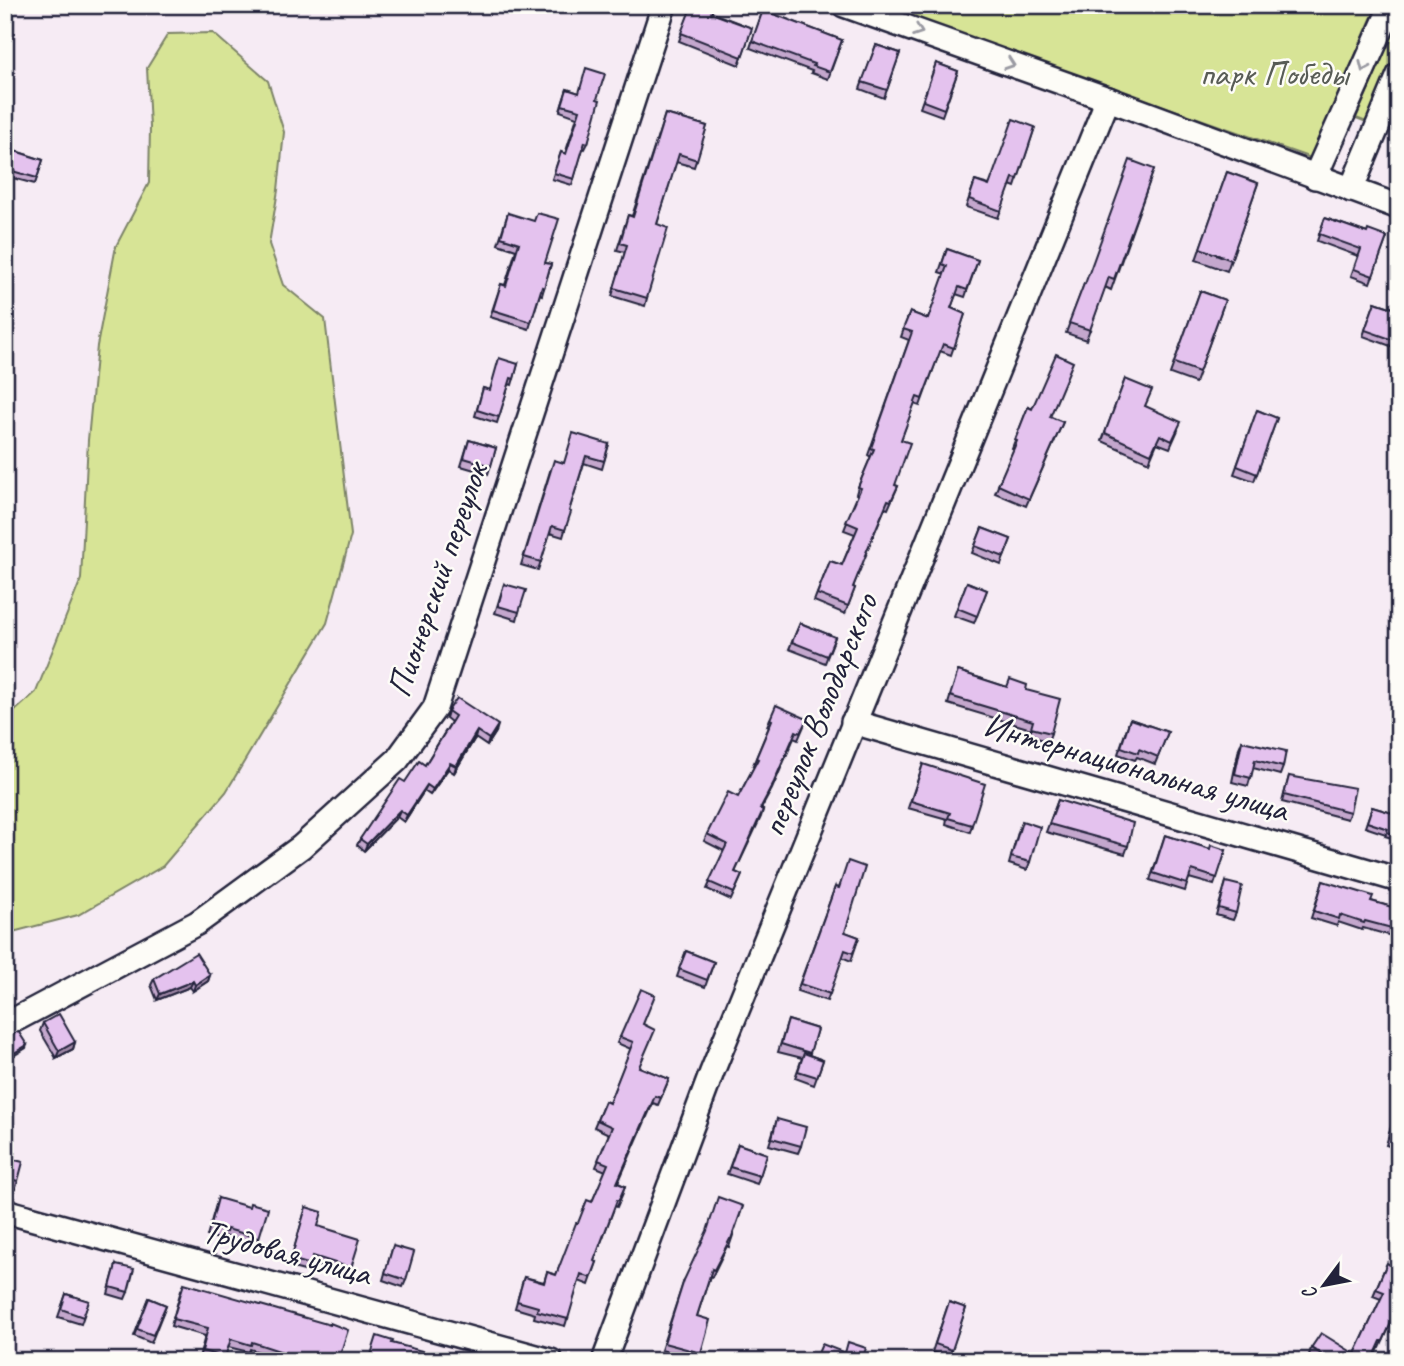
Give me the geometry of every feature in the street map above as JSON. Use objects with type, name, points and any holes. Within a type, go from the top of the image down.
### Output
[{"type":"street","name":"Пионерский переулок","points":[[5,1025],[208,916],[300,847],[397,760],[435,708],[664,5]]},
{"type":"street","points":[[844,5],[1399,207]]},
{"type":"street","points":[[1315,177],[1392,5]]},
{"type":"street","points":[[1351,190],[1399,75]]},
{"type":"street","name":"переулок Володарского","points":[[604,1361],[712,1072],[1108,99]]},
{"type":"street","name":"Интернациональная улица","points":[[853,722],[1399,880]]},
{"type":"street","name":"Трудовая улица","points":[[5,1211],[551,1361]]},
{"type":"green space","name":"парк Победы","points":[[876,5],[1377,5],[1311,158]]},
{"type":"green space","points":[[1399,19],[1399,53],[1369,123],[1356,118]]},
{"type":"green space","points":[[213,33],[268,81],[284,132],[269,244],[283,285],[325,319],[351,535],[327,623],[226,792],[163,866],[78,915],[5,934],[5,720],[36,692],[81,579],[88,440],[97,346],[116,246],[149,183],[147,68],[168,34]]},
{"type":"building","points":[[692,5],[713,9],[711,13],[752,28],[742,57],[681,33]]},
{"type":"building","points":[[763,10],[842,40],[830,72],[752,41]]},
{"type":"building","points":[[876,45],[900,53],[887,90],[862,82]]},
{"type":"building","points":[[936,63],[958,71],[944,109],[923,101]]},
{"type":"building","points":[[586,68],[605,74],[588,143],[585,142],[574,179],[554,173],[561,152],[566,154],[580,110],[562,105],[567,89],[579,93]]},
{"type":"building","points":[[665,114],[707,126],[697,160],[679,154],[657,224],[668,228],[647,298],[614,288],[627,245],[620,243],[628,215],[633,217]]},
{"type":"building","points":[[1013,119],[1035,127],[1018,179],[1013,178],[1001,211],[969,199],[975,181],[989,186]]},
{"type":"building","points":[[5,136],[15,139],[12,150],[43,160],[37,178],[5,169]]},
{"type":"building","points":[[1130,160],[1154,169],[1114,279],[1109,277],[1090,330],[1069,323]]},
{"type":"building","points":[[1227,172],[1258,183],[1231,260],[1200,248]]},
{"type":"building","points":[[508,213],[534,221],[537,213],[559,219],[545,263],[551,264],[531,322],[493,310],[501,284],[506,286],[519,243],[501,237]]},
{"type":"building","points":[[1325,218],[1387,237],[1373,276],[1354,269],[1361,249],[1319,234]]},
{"type":"building","points":[[947,249],[978,260],[967,290],[959,287],[951,308],[965,314],[954,348],[943,344],[922,399],[917,397],[901,440],[910,443],[895,485],[898,486],[891,501],[888,500],[865,555],[848,606],[817,594],[830,561],[842,565],[858,527],[846,522],[861,488],[858,487],[874,449],[871,448],[912,332],[903,329],[910,312],[928,319],[947,266],[942,264]]},
{"type":"building","points":[[1200,291],[1225,300],[1199,372],[1174,363]]},
{"type":"building","points":[[1375,302],[1399,310],[1399,342],[1365,330]]},
{"type":"building","points":[[1056,354],[1073,362],[1050,417],[1063,422],[1029,499],[998,485],[1028,407],[1032,409]]},
{"type":"building","points":[[499,358],[518,364],[499,417],[477,410],[483,388],[490,390]]},
{"type":"building","points":[[1125,379],[1152,390],[1145,406],[1181,422],[1172,441],[1160,435],[1151,454],[1105,433]]},
{"type":"building","points":[[1257,410],[1277,418],[1257,474],[1237,466]]},
{"type":"building","points":[[573,433],[609,444],[604,461],[586,456],[565,530],[552,526],[541,562],[524,557],[554,460],[564,463]]},
{"type":"building","points":[[469,440],[496,448],[491,466],[464,458]]},
{"type":"building","points":[[982,528],[1011,539],[1004,557],[975,546]]},
{"type":"building","points":[[967,582],[987,590],[977,616],[957,608]]},
{"type":"building","points":[[504,584],[526,590],[519,612],[498,606]]},
{"type":"building","points":[[800,623],[835,637],[827,656],[792,642]]},
{"type":"building","points":[[958,671],[1007,687],[1010,679],[1027,685],[1026,690],[1060,699],[1051,733],[1031,728],[1033,721],[950,696]]},
{"type":"building","points":[[457,698],[498,725],[489,739],[477,731],[456,766],[450,763],[433,789],[427,785],[407,815],[400,810],[367,844],[360,839],[400,779],[405,782],[419,761],[425,765],[455,716],[448,711]]},
{"type":"building","points":[[776,705],[807,719],[800,733],[796,731],[760,809],[763,810],[735,872],[742,875],[734,893],[709,882],[727,844],[707,834],[728,792],[738,797],[758,759],[756,758]]},
{"type":"building","points":[[1130,719],[1168,732],[1158,757],[1139,749],[1138,753],[1121,747]]},
{"type":"building","points":[[1242,741],[1286,751],[1283,767],[1255,760],[1251,778],[1235,774]]},
{"type":"building","points":[[923,764],[985,784],[972,825],[948,818],[950,813],[911,801]]},
{"type":"building","points":[[1289,776],[1355,788],[1350,812],[1284,795]]},
{"type":"building","points":[[1058,800],[1133,823],[1128,846],[1049,824]]},
{"type":"building","points":[[1372,807],[1399,815],[1399,835],[1367,822]]},
{"type":"building","points":[[1022,821],[1040,827],[1030,862],[1011,857]]},
{"type":"building","points":[[1165,835],[1210,849],[1211,845],[1226,850],[1217,878],[1192,870],[1187,884],[1153,873]]},
{"type":"building","points":[[848,861],[865,867],[845,932],[859,937],[853,953],[845,950],[830,994],[800,984],[835,887],[839,888]]},
{"type":"building","points":[[1323,881],[1373,896],[1371,901],[1399,909],[1399,930],[1340,915],[1339,919],[1314,911]]},
{"type":"building","points":[[1226,882],[1242,886],[1236,913],[1219,908]]},
{"type":"building","points":[[686,951],[714,962],[707,980],[679,969]]},
{"type":"building","points":[[196,953],[210,975],[195,985],[193,981],[160,994],[154,979]]},
{"type":"building","points":[[641,989],[655,995],[643,1024],[655,1030],[639,1067],[669,1079],[661,1098],[655,1096],[617,1183],[625,1186],[594,1261],[597,1262],[591,1278],[581,1274],[568,1319],[537,1311],[538,1307],[517,1301],[524,1277],[544,1283],[547,1272],[556,1275],[576,1223],[587,1200],[592,1202],[608,1164],[598,1160],[612,1127],[597,1120],[605,1101],[609,1103],[633,1042],[620,1037]]},
{"type":"building","points":[[59,1014],[75,1042],[59,1051],[43,1023]]},
{"type":"building","points":[[788,1020],[817,1029],[810,1053],[781,1044]]},
{"type":"building","points":[[18,1031],[27,1045],[9,1056],[5,1050],[5,1039]]},
{"type":"building","points":[[804,1053],[823,1060],[817,1077],[798,1071]]},
{"type":"building","points":[[1394,1117],[1399,1119],[1399,1140],[1388,1137]]},
{"type":"building","points":[[777,1119],[806,1127],[801,1146],[772,1138]]},
{"type":"building","points":[[738,1144],[767,1154],[760,1176],[730,1167]]},
{"type":"building","points":[[7,1158],[23,1162],[18,1181],[5,1178]]},
{"type":"building","points":[[718,1197],[743,1206],[731,1239],[714,1270],[712,1269],[697,1316],[710,1320],[701,1353],[664,1343],[684,1280],[707,1231]]},
{"type":"building","points":[[218,1198],[249,1207],[250,1203],[268,1208],[259,1238],[227,1229],[226,1232],[210,1228]]},
{"type":"building","points":[[306,1207],[322,1212],[318,1226],[360,1239],[351,1268],[313,1256],[311,1265],[291,1259]]},
{"type":"building","points":[[393,1246],[414,1252],[406,1280],[385,1273]]},
{"type":"building","points":[[1399,1249],[1399,1305],[1372,1361],[1333,1361],[1311,1348],[1321,1333],[1355,1354],[1384,1292],[1376,1289],[1387,1263],[1393,1266]]},
{"type":"building","points":[[116,1265],[134,1269],[128,1292],[110,1287]]},
{"type":"building","points":[[184,1283],[348,1330],[338,1361],[324,1361],[312,1356],[310,1361],[252,1342],[251,1345],[231,1339],[225,1357],[202,1351],[208,1328],[173,1319]]},
{"type":"building","points":[[66,1294],[89,1301],[83,1317],[61,1309]]},
{"type":"building","points":[[149,1298],[166,1305],[153,1335],[137,1329]]},
{"type":"building","points":[[949,1302],[966,1308],[952,1350],[935,1344]]},
{"type":"building","points":[[377,1336],[393,1341],[392,1343],[452,1359],[453,1355],[472,1361],[369,1361]]},
{"type":"building","points":[[848,1342],[866,1348],[862,1361],[824,1361],[816,1358],[822,1344],[845,1353]]}]
